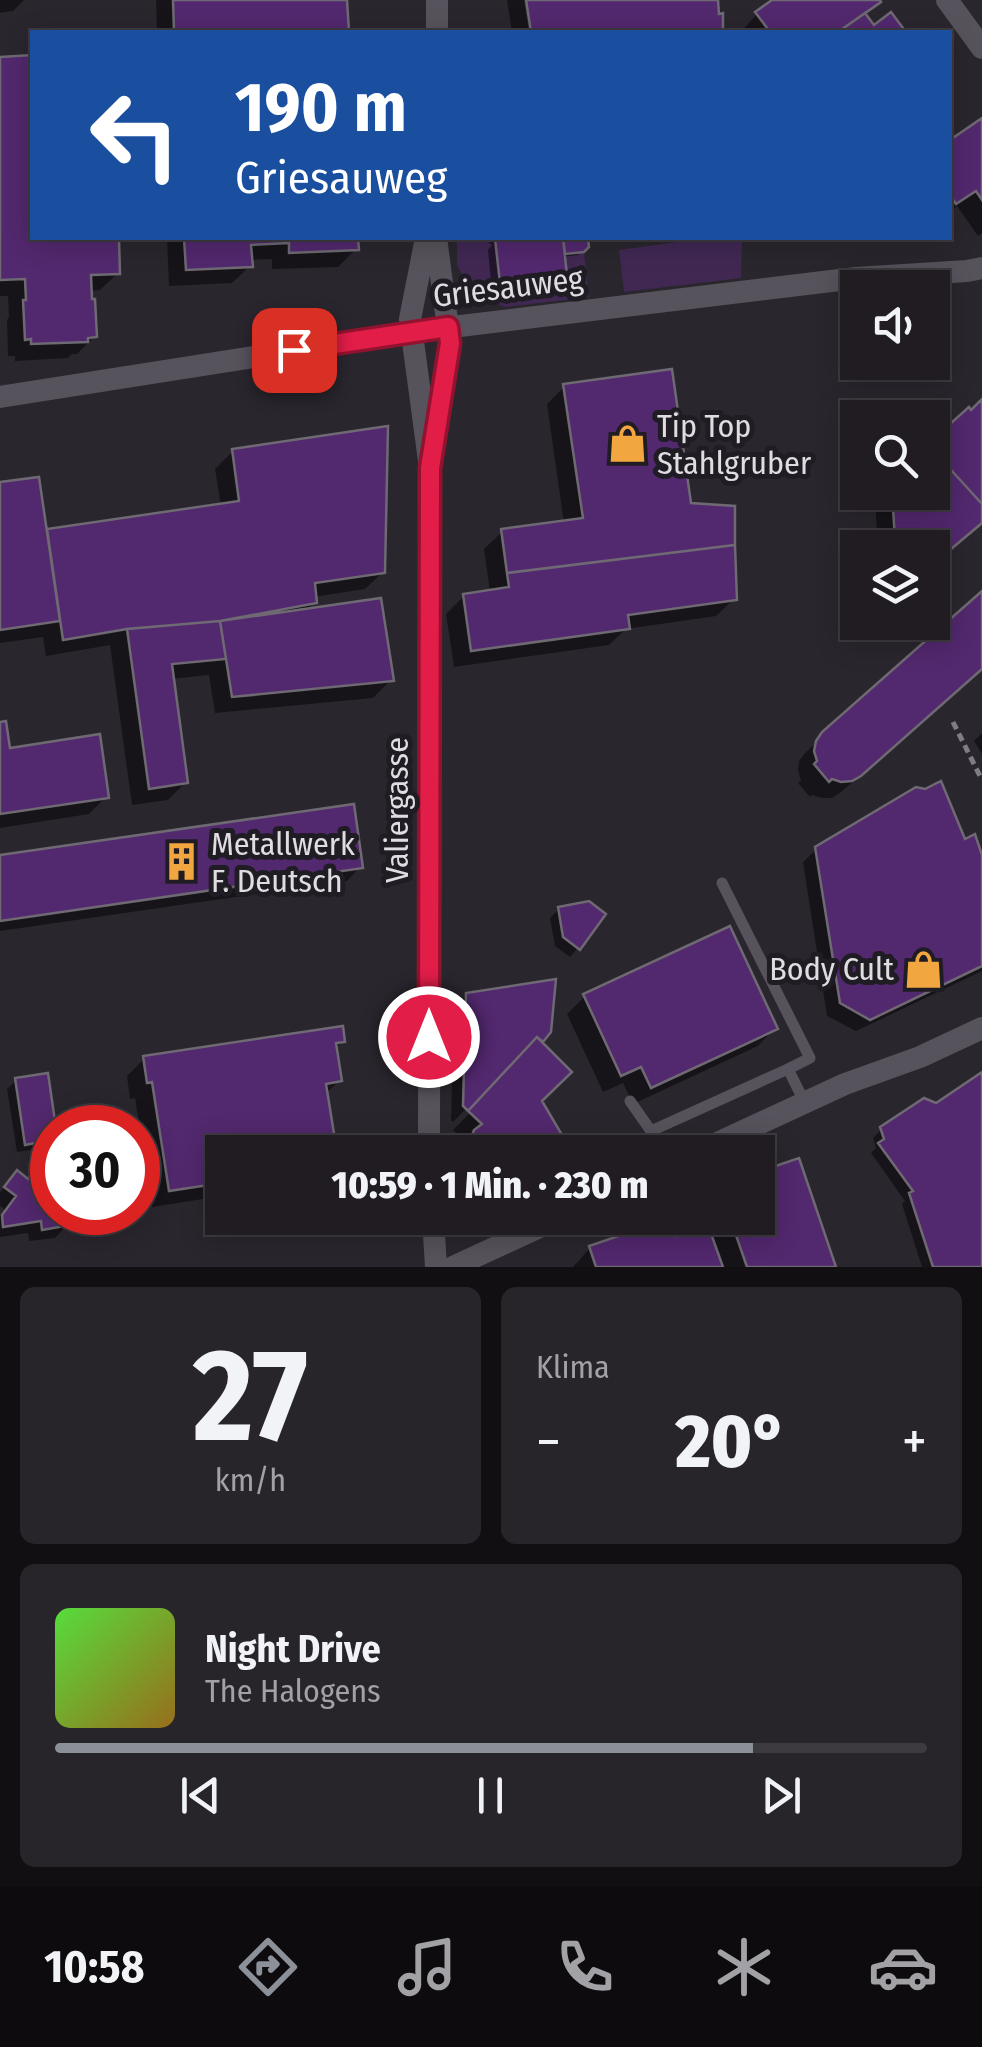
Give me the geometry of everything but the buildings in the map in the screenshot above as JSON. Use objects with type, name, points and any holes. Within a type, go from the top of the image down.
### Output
[{"type":"street","points":[[436,30],[437,0]]},
{"type":"street","points":[[946,0],[982,48]]},
{"type":"street","name":"Valiergasse","points":[[426,240],[410,319],[430,468],[429,1135]]},
{"type":"street","name":"Valiergasse","points":[[430,468],[450,343],[436,240]]},
{"type":"street","name":"Griesauweg","points":[[0,397],[448,327],[856,278],[977,270]]},
{"type":"street","points":[[734,1135],[982,1028]]},
{"type":"street","points":[[434,1235],[436,1267]]},
{"type":"street","points":[[453,1267],[522,1235]]},
{"type":"lane","points":[[630,1101],[651,1131],[810,1058],[722,884]]},
{"type":"lane","points":[[788,1069],[804,1102]]},
{"type":"path","points":[[952,722],[982,780]]},
{"type":"shaded area","points":[[457,240],[495,240],[500,282],[508,289],[562,282],[567,275],[565,254],[584,252],[589,297],[505,307],[485,299],[467,284],[457,265]]},
{"type":"shaded area","points":[[692,240],[742,240],[741,278],[624,292],[619,250]]},
{"type":"place","name":"Tip Top Stahlgruber","points":[[627,444]]},
{"type":"place","name":"Metallwerk F. Deutsch","points":[[181,862]]},
{"type":"place","name":"Body Cult","points":[[924,969]]},
{"type":"route","points":[[294,350],[448,327],[450,343],[430,468],[429,1037]]}]
